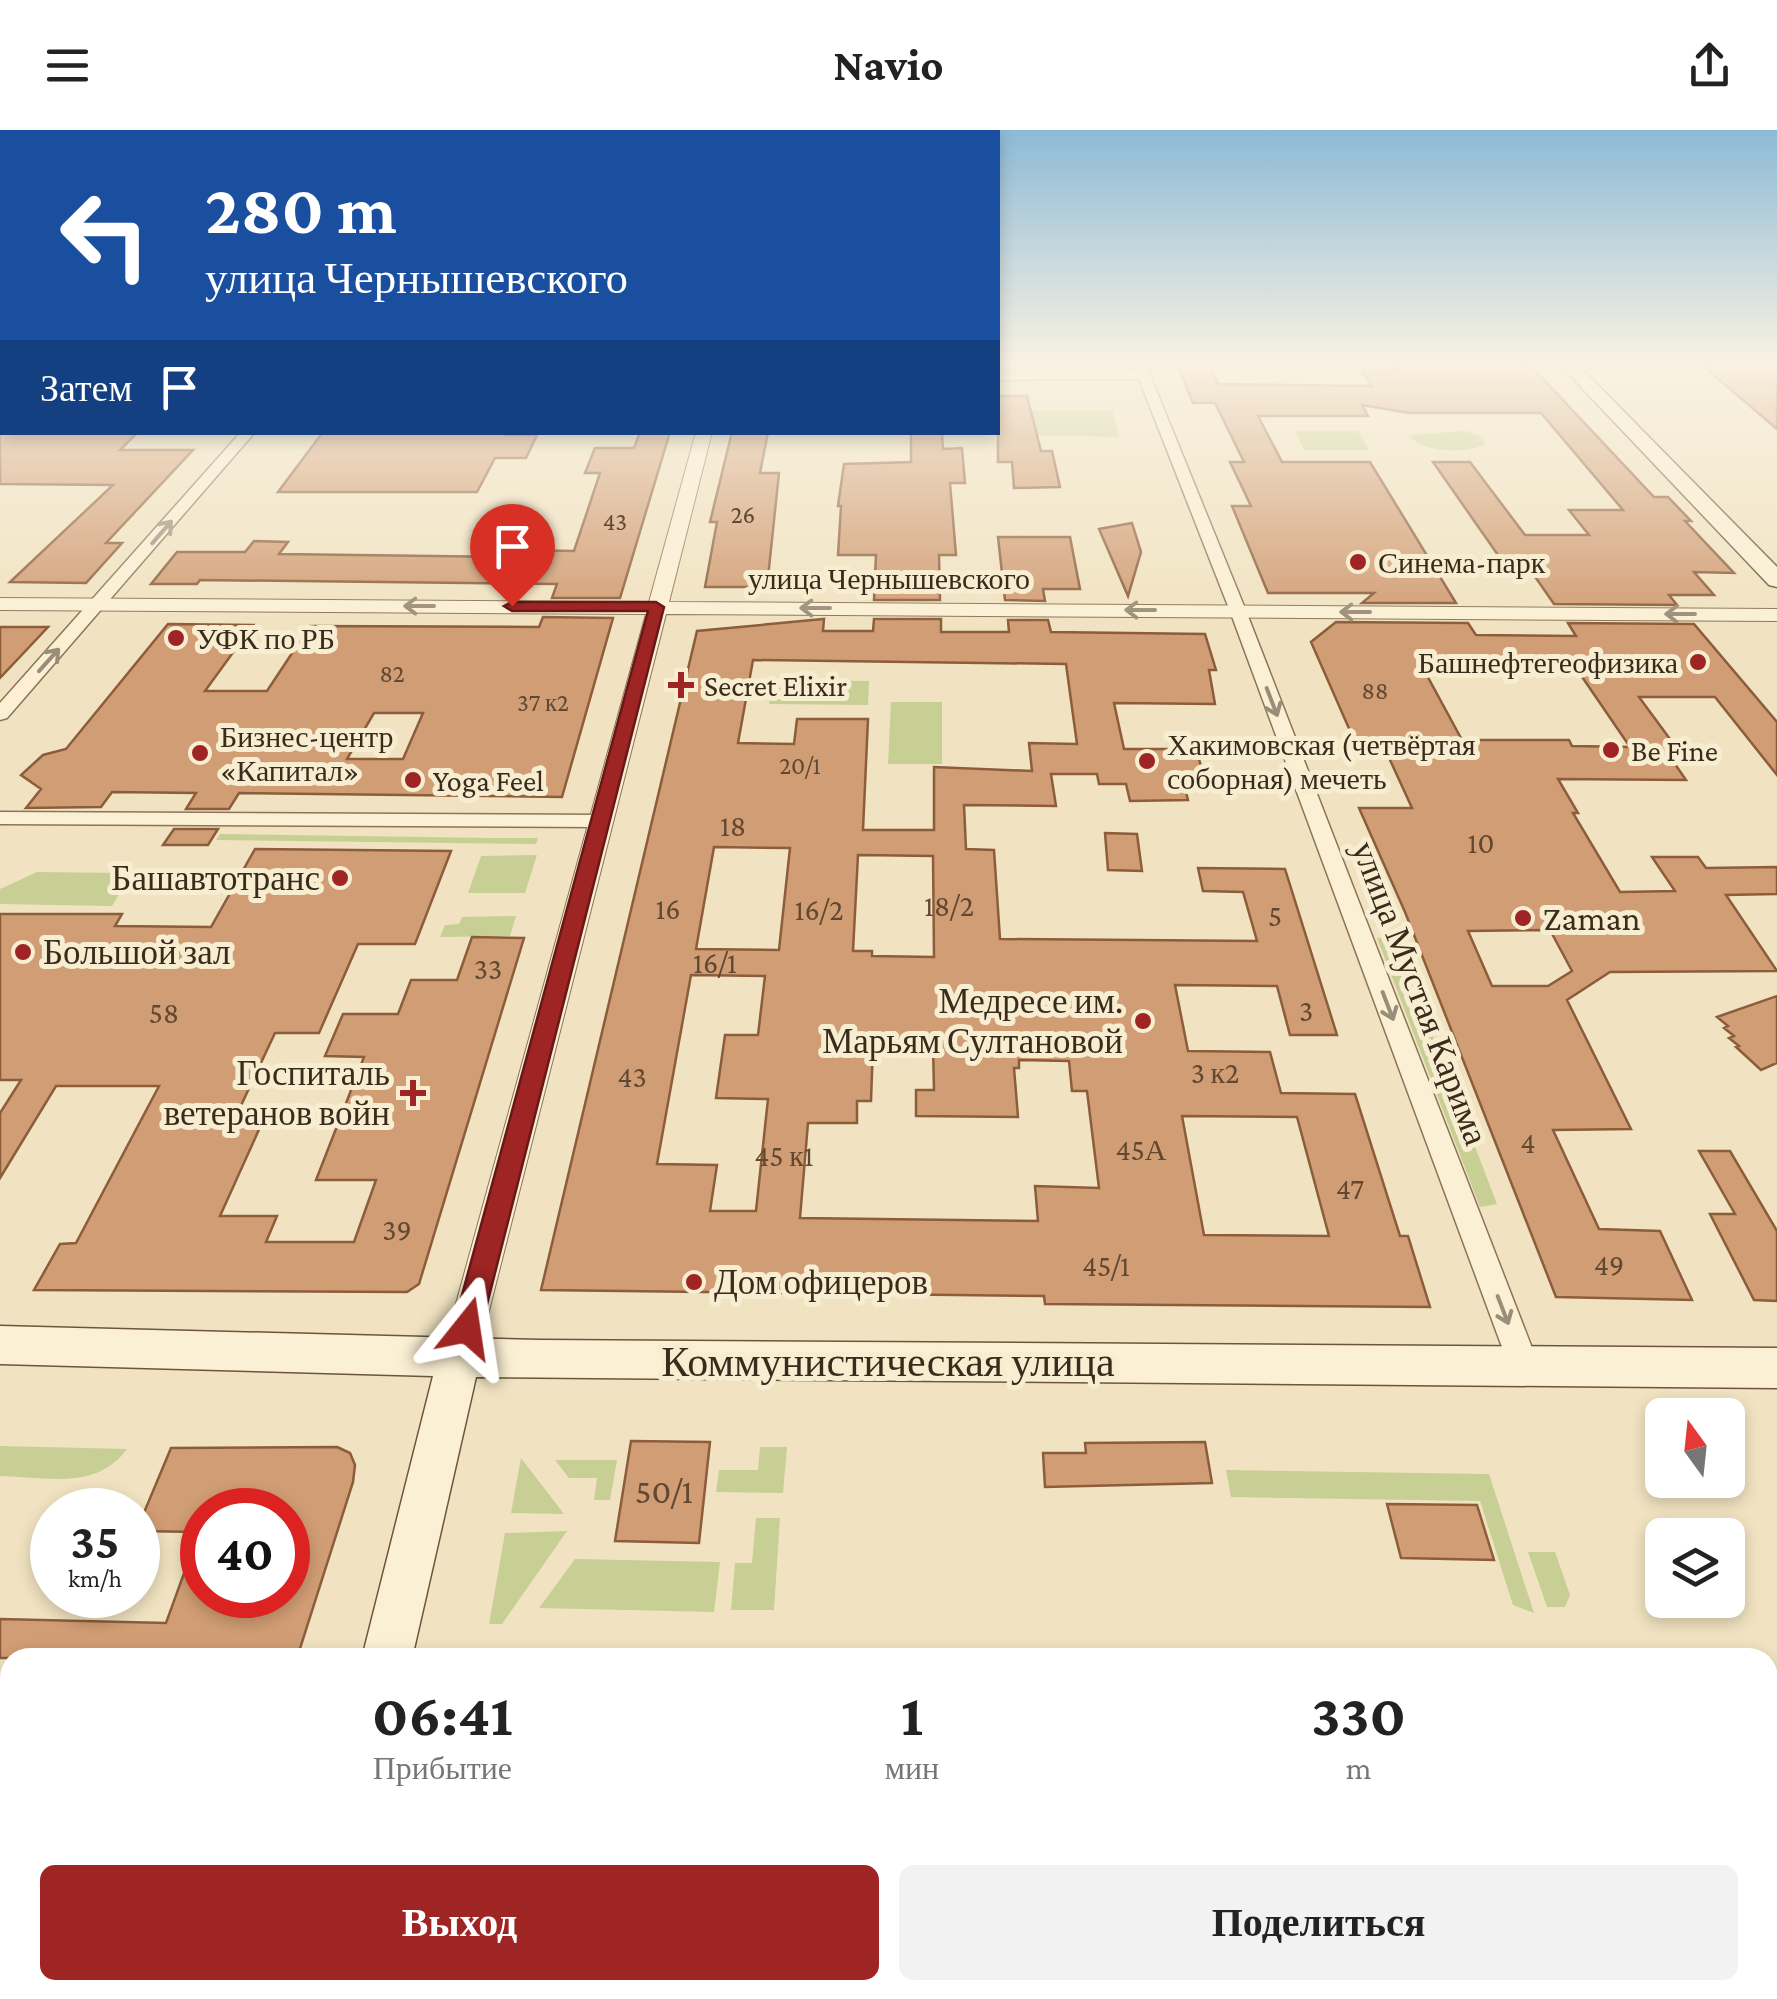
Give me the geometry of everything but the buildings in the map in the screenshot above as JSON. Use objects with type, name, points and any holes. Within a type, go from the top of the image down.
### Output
[{"type":"main road","points":[[1652,452],[1777,580]]},
{"type":"main road","name":"Коммунистическая улица","points":[[0,1345],[459,1358],[1777,1368]]},
{"type":"main road","points":[[389,1648],[459,1358]]},
{"type":"street","points":[[0,714],[231,452]]},
{"type":"street","points":[[459,1358],[698,452]]},
{"type":"street","name":"улица Мустая Карима","points":[[1175,452],[1524,1366]]},
{"type":"street","name":"улица Чернышевского","points":[[0,604],[1777,615]]},
{"type":"street","points":[[0,818],[600,821]]},
{"type":"green space","points":[[773,680],[869,681],[868,705],[769,704]]},
{"type":"green space","points":[[891,702],[942,702],[942,764],[888,764]]},
{"type":"green space","points":[[220,834],[538,838],[536,844],[216,840]]},
{"type":"green space","points":[[537,855],[525,893],[468,893],[481,856]]},
{"type":"green space","points":[[37,872],[132,873],[112,906],[0,904],[0,889]]},
{"type":"green space","points":[[516,916],[510,936],[440,937],[445,925],[459,924],[462,917]]},
{"type":"green space","points":[[1377,938],[1395,938],[1497,1204],[1480,1207]]},
{"type":"green space","points":[[0,1446],[127,1449],[101,1471],[53,1479],[0,1476]]},
{"type":"green space","points":[[760,1447],[787,1447],[783,1493],[716,1492],[719,1470],[758,1470]]},
{"type":"green space","points":[[521,1458],[564,1514],[511,1513]]},
{"type":"green space","points":[[555,1460],[617,1460],[610,1500],[594,1500],[597,1478],[569,1478]]},
{"type":"green space","points":[[1226,1470],[1489,1474],[1534,1613],[1513,1605],[1480,1501],[1231,1497]]},
{"type":"green space","points":[[756,1518],[780,1518],[774,1610],[731,1610],[735,1563],[752,1563]]},
{"type":"green space","points":[[567,1531],[502,1624],[489,1624],[505,1533]]},
{"type":"green space","points":[[1528,1552],[1555,1552],[1570,1595],[1565,1607],[1547,1607]]},
{"type":"green space","points":[[575,1559],[720,1562],[714,1612],[539,1608]]},
{"type":"place","name":"Синема-парк","points":[[1358,562]]},
{"type":"place","name":"УФК по РБ","points":[[176,638]]},
{"type":"place","name":"Башнефтегеофизика","points":[[1698,662]]},
{"type":"place","name":"Secret Elixir","points":[[681,685]]},
{"type":"place","name":"Be Fine","points":[[1611,750]]},
{"type":"place","name":"Бизнес-центр «Капитал»","points":[[200,753]]},
{"type":"place","name":"Хакимовская (четвёртая соборная) мечеть","points":[[1147,761]]},
{"type":"place","name":"Yoga Feel","points":[[413,780]]},
{"type":"place","name":"Башавтотранс","points":[[340,878]]},
{"type":"place","name":"Zaman","points":[[1523,918]]},
{"type":"place","name":"Большой зал","points":[[23,952]]},
{"type":"place","name":"Медресе им. Марьям Султановой","points":[[1143,1021]]},
{"type":"place","name":"Госпиталь ветеранов войн","points":[[413,1093]]},
{"type":"place","name":"Дом офицеров","points":[[694,1282]]},
{"type":"route","points":[[467,1328],[656,607],[512,606]]}]
